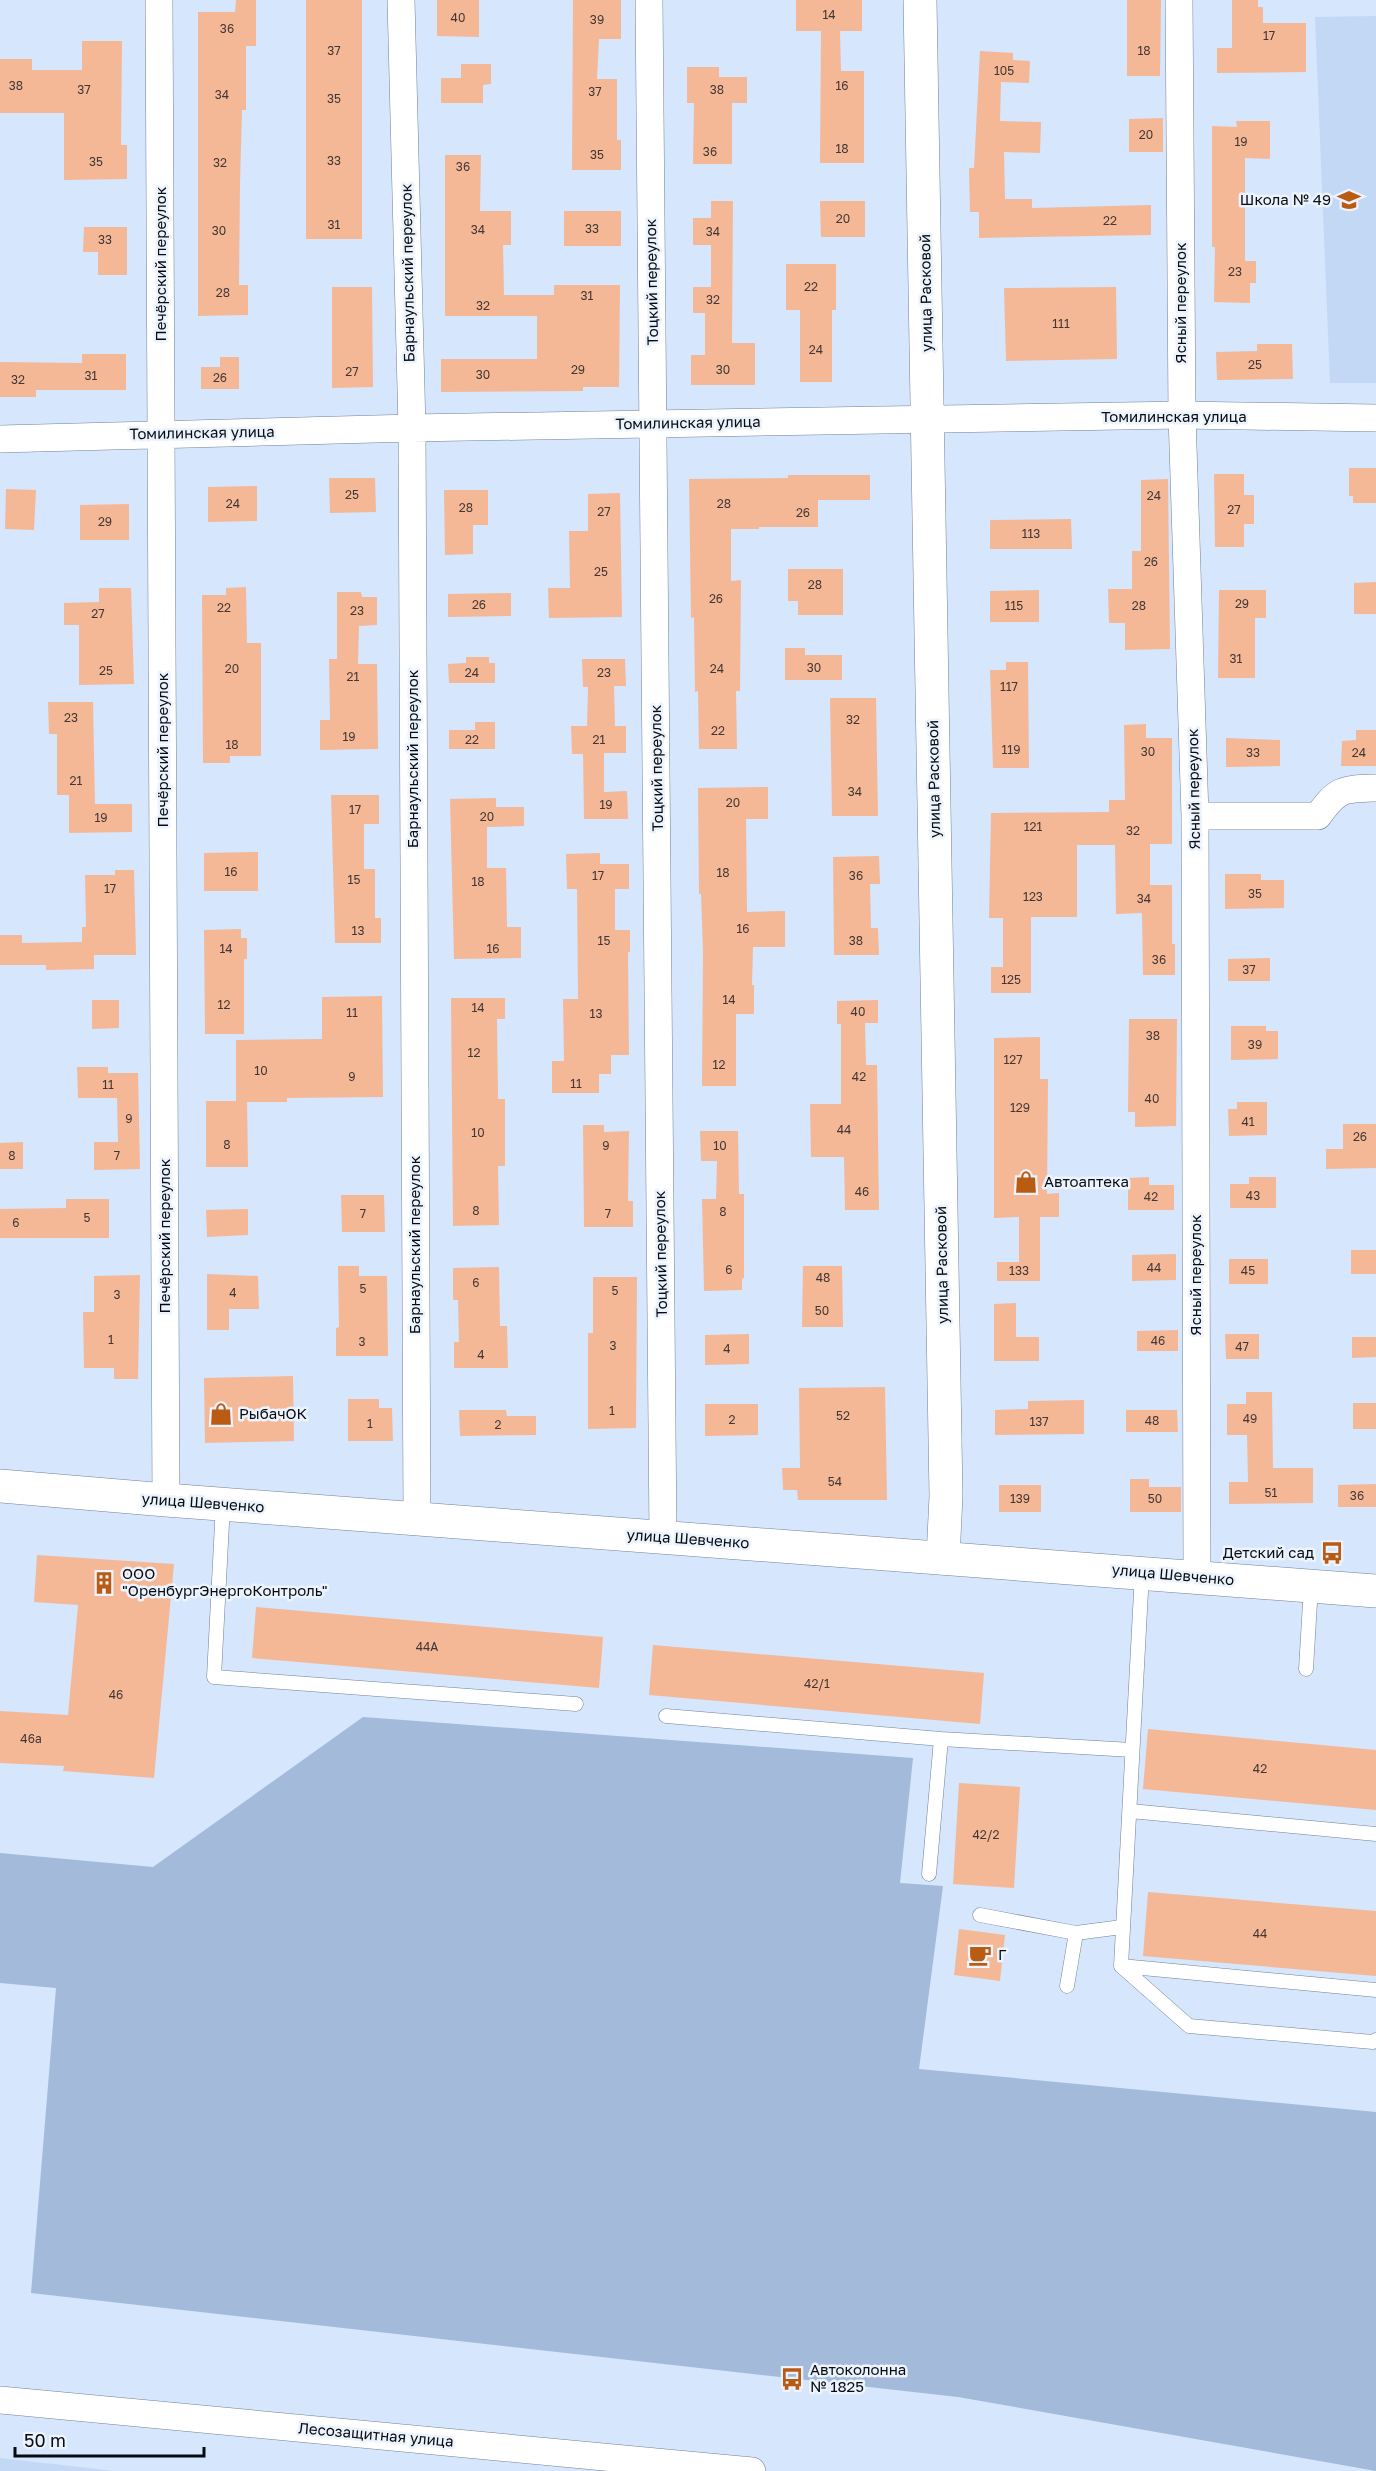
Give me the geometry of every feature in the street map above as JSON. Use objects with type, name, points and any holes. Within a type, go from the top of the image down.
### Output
[{"type":"street","name":"Печёрский переулок","points":[[159,0],[166,1500]]},
{"type":"street","name":"Барнаульский переулок","points":[[401,0],[412,428],[417,1518]]},
{"type":"street","name":"Тоцкий переулок","points":[[649,0],[663,1537]]},
{"type":"street","name":"улица Расковой","points":[[920,0],[946,1484],[943,1558]]},
{"type":"street","name":"Ясный переулок","points":[[1179,0],[1182,415],[1195,816],[1197,1577]]},
{"type":"street","name":"Томилинская улица","points":[[0,439],[412,428],[1182,415],[1376,418]]},
{"type":"street","points":[[1195,816],[1318,816],[1329,800],[1345,789],[1376,788]]},
{"type":"street","name":"улица Шевченко","points":[[0,1486],[1376,1592]]},
{"type":"street","name":"Лесозащитная улица","points":[[0,2400],[752,2471]]},
{"type":"lane","points":[[224,1504],[214,1677],[576,1704]]},
{"type":"lane","points":[[1121,1966],[1142,1573]]},
{"type":"lane","points":[[1306,1669],[1311,1586]]},
{"type":"lane","points":[[666,1716],[941,1739],[1132,1750]]},
{"type":"lane","points":[[929,1874],[941,1739]]},
{"type":"lane","points":[[1130,1811],[1376,1834]]},
{"type":"lane","points":[[980,1915],[1076,1933],[1122,1927]]},
{"type":"lane","points":[[1066,1986],[1076,1933]]},
{"type":"lane","points":[[1121,1966],[1376,1990]]},
{"type":"lane","points":[[1121,1966],[1189,2026],[1362,2041],[1376,2040]]},
{"type":"shaded area","name":"Школа № 49","points":[[1376,16],[1376,383],[1330,383],[1315,17]]},
{"type":"shaded area","points":[[363,1717],[913,1758],[900,1883],[943,1886],[919,2069],[1376,2112],[1376,2471],[958,2397],[31,2293],[56,1988],[0,1983],[0,1853],[153,1867]]},
{"type":"shaded area","points":[[0,2458],[114,2471],[0,2471]]},
{"type":"building","points":[[236,0],[256,0],[256,46],[246,46],[246,110],[242,110],[240,183],[239,285],[248,285],[248,315],[198,316],[198,12],[235,12]]},
{"type":"building","points":[[306,0],[362,0],[362,239],[306,239]]},
{"type":"building","points":[[437,0],[479,0],[479,37],[437,36]]},
{"type":"building","points":[[573,0],[621,0],[621,39],[599,39],[597,79],[617,79],[617,140],[621,140],[621,170],[572,170]]},
{"type":"building","points":[[796,0],[862,0],[862,31],[840,31],[841,71],[864,71],[864,163],[820,163],[821,31],[796,31]]},
{"type":"building","points":[[1127,0],[1161,0],[1160,76],[1127,76]]},
{"type":"building","points":[[1232,0],[1258,0],[1258,7],[1263,7],[1263,23],[1306,23],[1306,72],[1217,73],[1217,48],[1232,48]]},
{"type":"building","points":[[82,41],[122,41],[121,145],[127,145],[127,179],[64,180],[64,113],[0,113],[0,59],[32,59],[32,70],[82,70]]},
{"type":"building","points":[[980,51],[1013,53],[1013,60],[1030,61],[1029,83],[1001,82],[1000,121],[1041,122],[1040,153],[1004,152],[1005,199],[1032,199],[1032,208],[1151,205],[1151,235],[979,238],[979,212],[970,212],[969,168],[974,168]]},
{"type":"building","points":[[461,64],[491,64],[491,84],[483,85],[483,103],[441,103],[441,78],[461,78]]},
{"type":"building","points":[[687,67],[719,67],[719,77],[747,77],[747,103],[732,103],[732,164],[693,164],[694,103],[687,103]]},
{"type":"building","points":[[1163,118],[1163,152],[1129,152],[1129,119]]},
{"type":"building","points":[[1236,121],[1270,121],[1270,159],[1245,158],[1245,261],[1256,261],[1256,283],[1250,283],[1250,303],[1214,302],[1212,126],[1237,127]]},
{"type":"building","points":[[445,155],[481,155],[480,211],[511,211],[511,245],[503,245],[504,295],[554,295],[554,285],[620,285],[619,387],[583,387],[583,391],[441,392],[441,359],[537,359],[537,316],[445,316]]},
{"type":"building","points":[[711,201],[733,201],[732,343],[755,343],[755,385],[691,385],[691,355],[705,355],[705,313],[693,313],[693,287],[711,287],[711,245],[693,245],[693,218],[711,218]]},
{"type":"building","points":[[820,201],[865,201],[865,237],[821,237]]},
{"type":"building","points":[[564,211],[621,211],[621,246],[564,246]]},
{"type":"building","points":[[84,227],[127,227],[127,275],[98,275],[98,252],[83,252]]},
{"type":"building","points":[[786,264],[836,264],[836,310],[832,310],[832,382],[800,382],[800,310],[786,310]]},
{"type":"building","points":[[332,287],[372,287],[373,387],[332,388]]},
{"type":"building","points":[[1116,287],[1117,359],[1006,361],[1004,288]]},
{"type":"building","points":[[1257,344],[1292,344],[1293,379],[1217,380],[1216,352],[1257,351]]},
{"type":"building","points":[[82,354],[126,354],[126,390],[36,390],[36,397],[0,397],[0,362],[82,363]]},
{"type":"building","points":[[220,357],[239,357],[239,389],[201,389],[201,367],[220,367]]},
{"type":"building","points":[[1349,468],[1376,468],[1376,503],[1353,503],[1353,496],[1349,496]]},
{"type":"building","points":[[1214,474],[1244,474],[1244,495],[1254,495],[1254,524],[1244,524],[1244,547],[1215,547]]},
{"type":"building","points":[[788,475],[870,475],[870,500],[818,500],[818,527],[731,529],[731,581],[741,580],[740,691],[736,691],[737,749],[699,749],[698,691],[695,692],[694,617],[691,618],[689,479],[788,478]]},
{"type":"building","points":[[329,478],[375,478],[376,512],[330,513]]},
{"type":"building","points":[[1168,479],[1170,649],[1125,650],[1125,623],[1109,623],[1108,589],[1132,589],[1132,551],[1141,551],[1141,480]]},
{"type":"building","points":[[257,486],[257,521],[208,522],[208,487]]},
{"type":"building","points":[[6,489],[36,490],[34,530],[5,529]]},
{"type":"building","points":[[444,490],[488,490],[488,525],[473,525],[473,554],[445,555]]},
{"type":"building","points":[[620,493],[622,617],[549,618],[548,588],[570,588],[569,531],[588,531],[588,494]]},
{"type":"building","points":[[129,504],[129,540],[80,540],[80,505]]},
{"type":"building","points":[[1071,519],[1072,549],[990,549],[990,520]]},
{"type":"building","points":[[788,569],[843,569],[843,615],[798,615],[798,601],[788,601]]},
{"type":"building","points":[[1376,582],[1376,614],[1354,614],[1354,583]]},
{"type":"building","points":[[246,587],[247,643],[261,643],[261,756],[230,756],[230,763],[203,763],[202,595],[226,595],[226,588]]},
{"type":"building","points":[[99,588],[131,588],[134,684],[79,685],[79,625],[64,625],[64,603],[99,602]]},
{"type":"building","points":[[1039,590],[1039,622],[990,622],[990,591]]},
{"type":"building","points":[[1219,590],[1266,590],[1266,618],[1255,618],[1255,678],[1218,678]]},
{"type":"building","points":[[337,592],[361,592],[362,597],[377,597],[377,625],[359,626],[358,664],[377,664],[378,749],[320,750],[320,720],[330,720],[329,659],[337,659]]},
{"type":"building","points":[[511,593],[511,616],[448,617],[448,594]]},
{"type":"building","points":[[785,648],[805,648],[805,655],[842,655],[842,680],[785,680]]},
{"type":"building","points":[[466,657],[489,657],[489,663],[495,663],[495,683],[449,683],[448,664],[466,663]]},
{"type":"building","points":[[582,659],[625,659],[626,686],[614,686],[615,726],[626,726],[626,753],[604,753],[604,792],[627,791],[628,819],[584,819],[583,754],[572,754],[571,726],[587,726],[588,687],[583,687]]},
{"type":"building","points":[[1006,662],[1028,662],[1029,768],[993,768],[990,670],[1006,670]]},
{"type":"building","points":[[830,698],[876,698],[878,816],[832,816]]},
{"type":"building","points":[[48,702],[93,702],[95,804],[132,804],[132,832],[69,833],[69,795],[57,795],[57,734],[49,734]]},
{"type":"building","points":[[475,722],[495,722],[495,749],[449,749],[449,730],[475,730]]},
{"type":"building","points":[[1146,724],[1146,738],[1172,738],[1172,844],[1150,844],[1150,885],[1172,885],[1172,944],[1175,944],[1175,975],[1143,975],[1142,913],[1116,914],[1115,845],[1077,845],[1077,917],[1031,917],[1031,993],[991,993],[991,967],[1003,967],[1003,918],[989,918],[991,813],[1109,812],[1109,800],[1125,800],[1124,725]]},
{"type":"building","points":[[1356,730],[1376,730],[1376,766],[1341,766],[1342,741],[1356,740]]},
{"type":"building","points":[[1226,738],[1280,740],[1280,766],[1226,767]]},
{"type":"building","points":[[768,787],[768,819],[746,819],[747,912],[785,911],[785,947],[753,947],[754,1014],[736,1014],[736,1086],[702,1086],[703,952],[701,894],[699,894],[698,788]]},
{"type":"building","points":[[331,795],[379,795],[379,824],[364,824],[364,869],[375,869],[375,918],[381,918],[381,943],[335,943]]},
{"type":"building","points":[[496,798],[496,807],[524,807],[524,826],[487,827],[487,868],[506,868],[507,927],[521,927],[521,958],[454,959],[450,799]]},
{"type":"building","points":[[258,852],[258,891],[204,891],[204,853]]},
{"type":"building","points":[[600,853],[600,864],[629,864],[629,889],[615,889],[615,930],[630,930],[630,952],[628,952],[629,1055],[611,1055],[611,1074],[599,1074],[599,1093],[552,1093],[552,1061],[564,1061],[563,999],[578,999],[577,889],[567,889],[566,854]]},
{"type":"building","points":[[879,856],[880,884],[870,884],[871,928],[878,928],[879,955],[834,955],[833,857]]},
{"type":"building","points":[[115,870],[134,870],[136,955],[94,955],[94,969],[46,970],[46,965],[0,965],[0,935],[22,935],[22,943],[82,942],[82,927],[86,927],[85,875],[115,875]]},
{"type":"building","points":[[1225,874],[1261,874],[1261,880],[1284,880],[1284,908],[1225,909]]},
{"type":"building","points":[[241,929],[241,938],[247,938],[247,959],[244,959],[244,1034],[205,1034],[204,930]]},
{"type":"building","points":[[1270,958],[1270,981],[1228,981],[1228,959]]},
{"type":"building","points":[[382,996],[383,1097],[287,1098],[287,1102],[247,1102],[248,1167],[206,1167],[206,1101],[236,1101],[236,1040],[322,1039],[322,997]]},
{"type":"building","points":[[451,998],[505,998],[505,1019],[497,1019],[498,1099],[505,1099],[505,1166],[498,1166],[499,1225],[453,1226]]},
{"type":"building","points":[[92,1000],[119,1000],[119,1028],[92,1029]]},
{"type":"building","points":[[878,1000],[878,1023],[865,1023],[866,1065],[877,1065],[879,1210],[845,1210],[844,1157],[811,1157],[810,1104],[841,1104],[841,1024],[837,1024],[837,1001]]},
{"type":"building","points":[[1129,1019],[1177,1019],[1176,1126],[1135,1127],[1135,1112],[1128,1112]]},
{"type":"building","points":[[1231,1026],[1266,1026],[1266,1031],[1278,1031],[1278,1059],[1231,1060]]},
{"type":"building","points":[[1040,1037],[1040,1079],[1048,1079],[1047,1194],[1059,1193],[1059,1217],[1040,1217],[1040,1281],[997,1281],[997,1262],[1019,1262],[1019,1217],[994,1218],[994,1038]]},
{"type":"building","points":[[77,1067],[108,1067],[108,1073],[138,1073],[140,1169],[94,1170],[94,1142],[118,1142],[117,1098],[78,1098]]},
{"type":"building","points":[[1237,1102],[1267,1102],[1267,1135],[1229,1136],[1228,1109],[1237,1109]]},
{"type":"building","points":[[1343,1124],[1376,1124],[1376,1168],[1326,1169],[1326,1149],[1343,1149]]},
{"type":"building","points":[[583,1125],[604,1125],[604,1132],[629,1131],[628,1201],[633,1201],[633,1227],[584,1227]]},
{"type":"building","points":[[700,1131],[738,1131],[739,1194],[744,1194],[742,1290],[704,1291],[702,1199],[716,1199],[717,1161],[701,1161]]},
{"type":"building","points":[[23,1142],[23,1169],[0,1169],[0,1143]]},
{"type":"building","points":[[1149,1177],[1149,1185],[1174,1185],[1174,1210],[1128,1210],[1128,1178]]},
{"type":"building","points":[[1249,1177],[1276,1177],[1276,1208],[1230,1208],[1230,1184],[1249,1184]]},
{"type":"building","points":[[341,1195],[384,1195],[385,1232],[342,1232]]},
{"type":"building","points":[[66,1199],[109,1199],[109,1238],[0,1238],[0,1209],[66,1208]]},
{"type":"building","points":[[248,1209],[248,1235],[207,1237],[206,1210]]},
{"type":"building","points":[[1351,1250],[1376,1250],[1376,1274],[1351,1274]]},
{"type":"building","points":[[1176,1254],[1176,1280],[1132,1281],[1132,1255]]},
{"type":"building","points":[[1229,1259],[1268,1259],[1268,1284],[1229,1284]]},
{"type":"building","points":[[338,1266],[359,1266],[359,1276],[387,1276],[388,1356],[336,1356],[336,1328],[339,1327]]},
{"type":"building","points":[[803,1266],[842,1266],[843,1327],[802,1327]]},
{"type":"building","points":[[499,1267],[500,1326],[507,1326],[508,1368],[454,1368],[454,1342],[459,1342],[458,1300],[453,1300],[453,1268]]},
{"type":"building","points":[[207,1274],[258,1276],[259,1309],[229,1309],[229,1330],[207,1330]]},
{"type":"building","points":[[140,1275],[138,1379],[114,1379],[114,1368],[84,1368],[83,1312],[94,1312],[94,1276]]},
{"type":"building","points":[[593,1277],[637,1277],[636,1428],[588,1429],[588,1333],[593,1333]]},
{"type":"building","points":[[1016,1303],[1016,1337],[1039,1337],[1039,1361],[994,1361],[994,1304]]},
{"type":"building","points":[[1178,1330],[1178,1351],[1137,1351],[1137,1331]]},
{"type":"building","points":[[749,1334],[749,1364],[705,1365],[705,1335]]},
{"type":"building","points":[[1225,1334],[1259,1334],[1259,1359],[1226,1359]]},
{"type":"building","points":[[1352,1337],[1376,1337],[1376,1357],[1352,1358]]},
{"type":"building","points":[[293,1376],[294,1441],[205,1443],[204,1378]]},
{"type":"building","points":[[885,1387],[887,1500],[798,1500],[797,1490],[783,1490],[782,1468],[800,1468],[799,1388]]},
{"type":"building","points":[[1246,1392],[1272,1392],[1273,1468],[1313,1468],[1313,1503],[1229,1504],[1229,1482],[1248,1482],[1247,1435],[1227,1435],[1227,1404],[1246,1404]]},
{"type":"building","points":[[348,1399],[379,1399],[379,1408],[392,1408],[393,1441],[348,1441]]},
{"type":"building","points":[[1084,1400],[1084,1434],[995,1435],[995,1410],[1028,1409],[1028,1401]]},
{"type":"building","points":[[1353,1403],[1376,1403],[1376,1429],[1353,1429]]},
{"type":"building","points":[[705,1404],[758,1404],[758,1435],[705,1436]]},
{"type":"building","points":[[459,1410],[506,1410],[507,1416],[536,1416],[536,1435],[460,1436]]},
{"type":"building","points":[[1126,1410],[1177,1410],[1178,1432],[1126,1432]]},
{"type":"building","points":[[1130,1479],[1149,1479],[1149,1487],[1181,1487],[1181,1512],[1130,1512]]},
{"type":"building","points":[[1376,1484],[1376,1507],[1338,1507],[1338,1485]]},
{"type":"building","points":[[999,1485],[1041,1485],[1041,1512],[999,1512]]},
{"type":"building","points":[[37,1555],[174,1564],[154,1778],[63,1771],[64,1766],[0,1763],[0,1711],[68,1715],[78,1605],[34,1602]]},
{"type":"building","points":[[256,1607],[603,1637],[599,1688],[252,1658]]},
{"type":"building","points":[[653,1645],[984,1673],[980,1724],[649,1695]]},
{"type":"building","points":[[1148,1729],[1376,1750],[1376,1810],[1143,1789]]},
{"type":"building","points":[[959,1783],[1020,1787],[1014,1888],[953,1884]]},
{"type":"building","points":[[1148,1892],[1376,1911],[1376,1976],[1143,1956]]},
{"type":"building","name":"Г","points":[[959,1929],[1005,1935],[1000,1981],[954,1975]]},
{"type":"place","name":"Школа № 49","points":[[1349,200]]},
{"type":"place","name":"Автоаптека","points":[[1026,1182]]},
{"type":"place","name":"РыбачОК","points":[[221,1414]]},
{"type":"place","name":"Детский сад","points":[[1332,1553]]},
{"type":"place","name":"ООО \"ОренбургЭнергоКонтроль\"","points":[[104,1583]]},
{"type":"place","name":"Г","points":[[980,1955]]},
{"type":"place","name":"Автоколонна № 1825","points":[[792,2379]]}]
